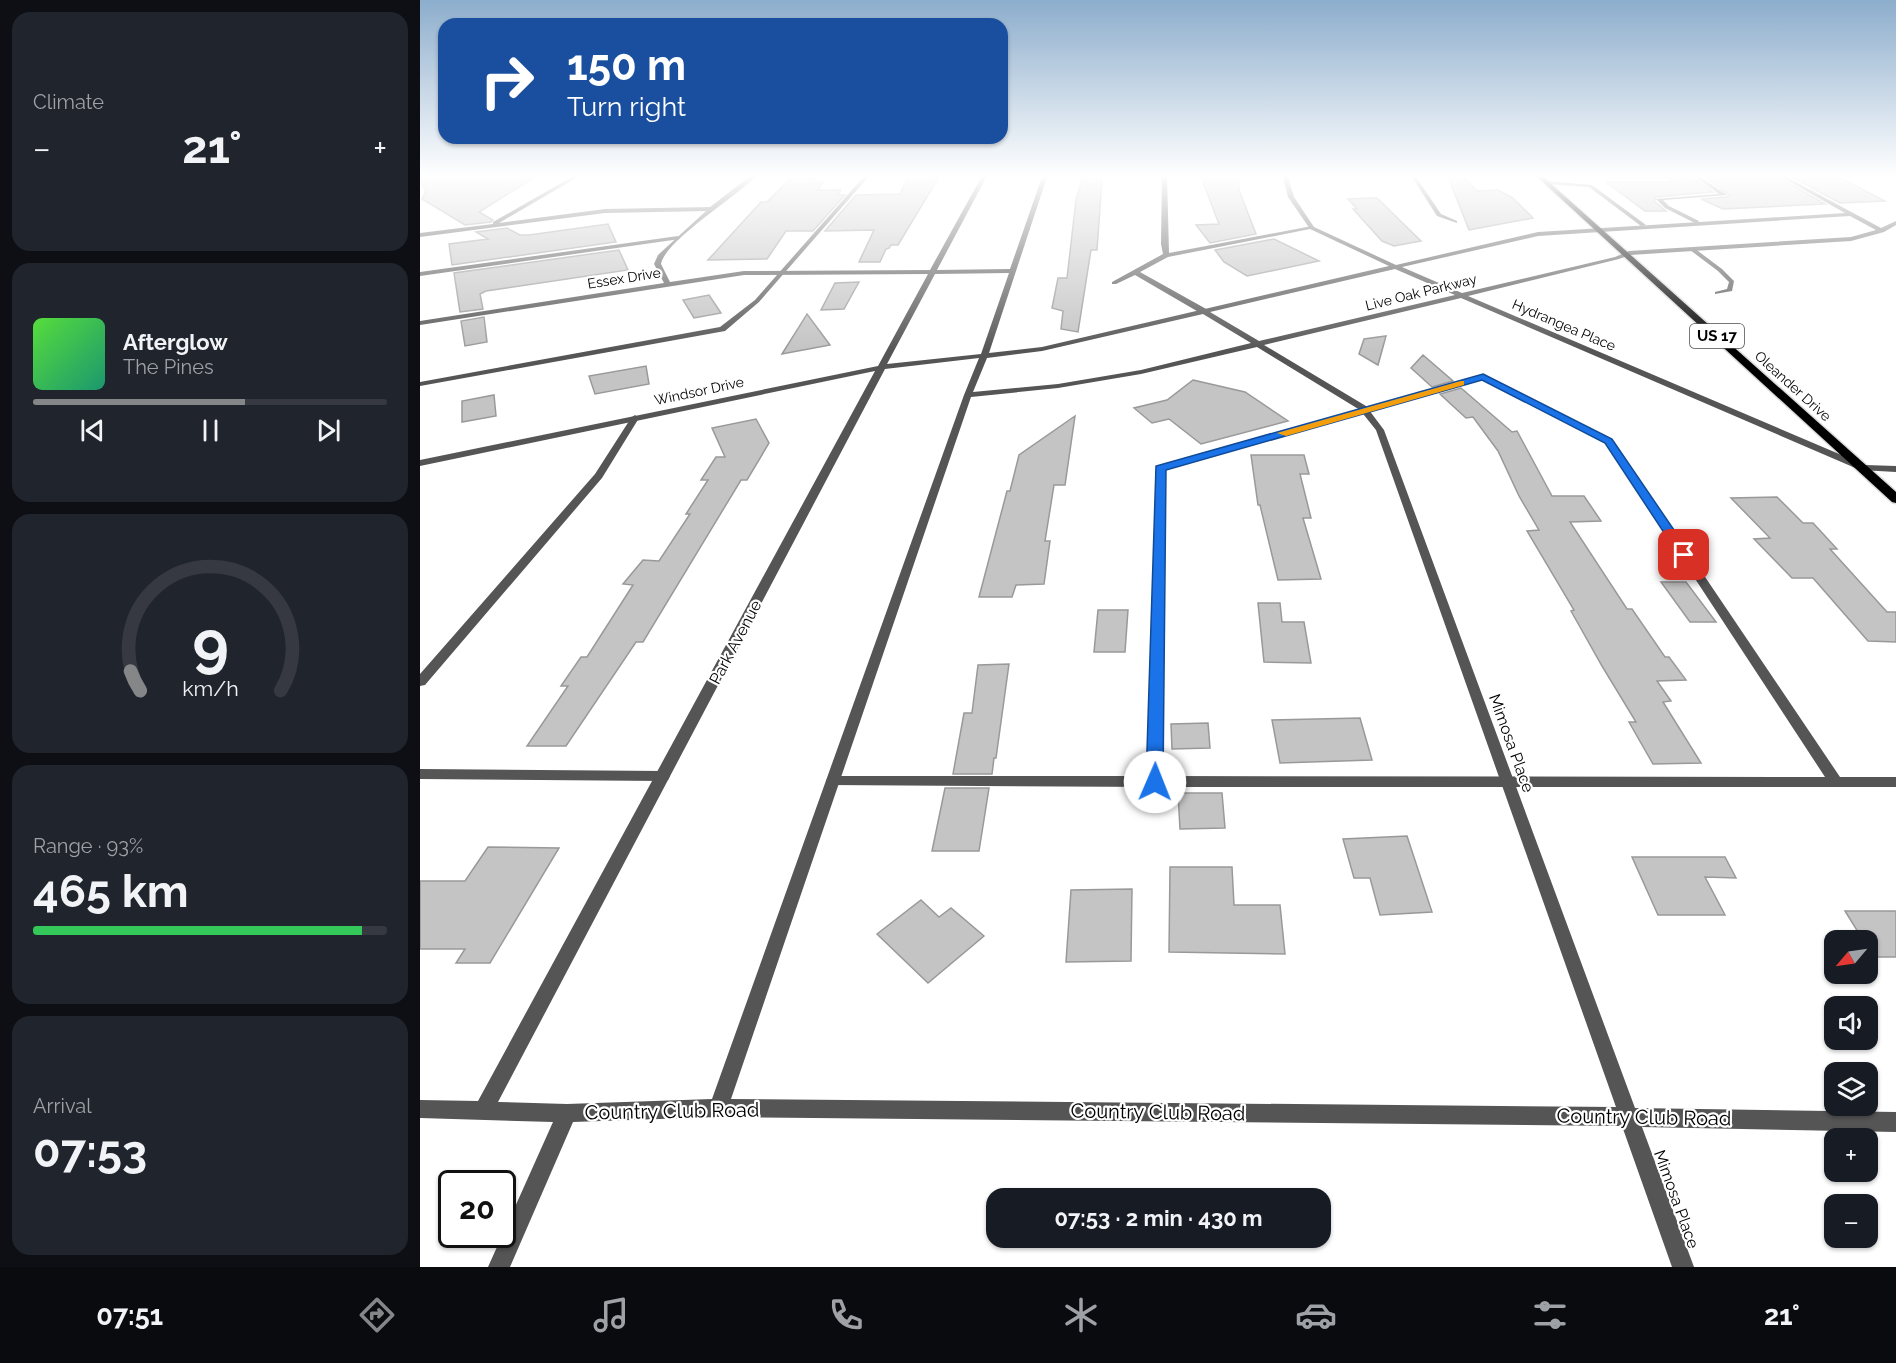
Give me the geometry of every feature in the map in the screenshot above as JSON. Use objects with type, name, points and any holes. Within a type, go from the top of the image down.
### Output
[{"type":"main road","name":"Oleander Drive","points":[[1604,233],[1896,499]]},
{"type":"street","points":[[667,283],[657,259],[684,233]]},
{"type":"street","points":[[420,384],[722,328],[757,301],[816,233]]},
{"type":"street","name":"Park Avenue","points":[[484,1109],[954,233]]},
{"type":"street","points":[[718,1108],[1026,233]]},
{"type":"street","points":[[1164,233],[1166,255]]},
{"type":"street","points":[[1114,283],[1166,255],[1284,233]]},
{"type":"street","name":"Hydrangea Place","points":[[1323,233],[1398,268],[1863,468]]},
{"type":"street","name":"Live Oak Parkway","points":[[984,356],[1042,350],[1547,233]]},
{"type":"street","name":"Live Oak Parkway","points":[[968,395],[1019,391],[1116,376],[1258,344],[1626,254],[1851,239],[1874,233]]},
{"type":"street","points":[[420,274],[678,238]]},
{"type":"street","points":[[1692,249],[1732,282],[1730,290],[1717,293]]},
{"type":"street","name":"Essex Drive","points":[[420,323],[667,283],[744,273],[1013,271]]},
{"type":"street","name":"Mimosa Place","points":[[1135,272],[1365,410],[1380,430],[1683,1267]]},
{"type":"street","name":"Windsor Drive","points":[[420,463],[883,367],[984,356]]},
{"type":"street","points":[[1155,782],[1160,468],[1483,377],[1609,441],[1836,782]]},
{"type":"street","points":[[420,682],[599,476],[635,418]]},
{"type":"street","points":[[1863,468],[1896,469]]},
{"type":"street","points":[[420,774],[663,776]]},
{"type":"street","points":[[833,781],[1896,782]]},
{"type":"street","name":"Country Club Road","points":[[420,1109],[567,1113],[718,1108],[1628,1117],[1896,1122]]},
{"type":"street","points":[[499,1267],[567,1113]]},
{"type":"building","points":[[478,233],[529,235],[612,233],[616,242],[452,265],[449,244],[488,239]]},
{"type":"building","points":[[733,233],[785,233],[767,259],[708,260]]},
{"type":"building","points":[[873,233],[905,233],[898,245],[891,245],[886,249],[880,262],[859,262]]},
{"type":"building","points":[[1072,233],[1098,233],[1097,250],[1091,250],[1078,332],[1061,329],[1063,311],[1052,308],[1058,278],[1067,278]]},
{"type":"building","points":[[1202,233],[1256,234],[1210,243]]},
{"type":"building","points":[[1375,233],[1413,233],[1421,241],[1394,246],[1382,241]]},
{"type":"building","points":[[1274,239],[1319,261],[1247,276],[1224,262],[1215,250]]},
{"type":"building","points":[[619,250],[628,270],[486,291],[480,294],[483,309],[460,312],[454,273]]},
{"type":"building","points":[[859,282],[844,309],[821,310],[835,283]]},
{"type":"building","points":[[709,295],[721,313],[694,318],[683,300]]},
{"type":"building","points":[[807,314],[830,345],[782,354]]},
{"type":"building","points":[[484,317],[487,342],[465,346],[461,321]]},
{"type":"building","points":[[1386,336],[1378,365],[1359,354],[1364,339]]},
{"type":"building","points":[[1423,355],[1453,381],[1432,387],[1411,368]]},
{"type":"building","points":[[646,366],[649,384],[595,394],[589,376]]},
{"type":"building","points":[[1193,380],[1245,392],[1288,421],[1201,444],[1169,419],[1152,423],[1134,408],[1167,400]]},
{"type":"building","points":[[1461,388],[1512,432],[1517,431],[1552,496],[1584,496],[1601,521],[1570,522],[1627,609],[1632,609],[1665,657],[1669,657],[1686,680],[1657,681],[1671,701],[1663,702],[1701,763],[1653,764],[1629,722],[1636,722],[1527,531],[1539,530],[1519,496],[1498,451],[1473,417],[1466,418],[1440,394]]},
{"type":"building","points":[[494,395],[496,416],[462,422],[462,401]]},
{"type":"building","points":[[1075,416],[1065,485],[1054,485],[1045,541],[1050,541],[1044,584],[1016,585],[1012,597],[979,597],[1019,455]]},
{"type":"building","points":[[756,419],[769,443],[747,480],[741,480],[643,642],[636,642],[566,746],[527,746],[568,686],[561,686],[581,657],[587,657],[633,585],[623,584],[643,560],[659,561],[690,514],[686,514],[708,480],[701,480],[716,457],[725,457],[712,428]]},
{"type":"building","points":[[1251,455],[1304,455],[1309,474],[1300,474],[1311,518],[1303,518],[1321,579],[1278,580],[1260,505],[1258,505]]},
{"type":"building","points":[[1777,497],[1803,523],[1813,523],[1837,549],[1830,549],[1887,612],[1896,612],[1896,642],[1868,641],[1813,578],[1792,578],[1754,539],[1770,538],[1731,498]]},
{"type":"building","points":[[1661,582],[1686,582],[1716,622],[1690,622]]},
{"type":"building","points":[[1258,603],[1280,603],[1282,622],[1304,622],[1311,663],[1264,662]]},
{"type":"building","points":[[1098,610],[1128,610],[1125,652],[1094,652]]},
{"type":"building","points":[[1009,664],[992,774],[953,774],[964,713],[972,713],[978,665]]},
{"type":"building","points":[[1360,718],[1372,760],[1280,763],[1272,720]]},
{"type":"building","points":[[1208,723],[1210,748],[1172,749],[1171,724]]},
{"type":"building","points":[[945,788],[989,788],[979,851],[932,851]]},
{"type":"building","points":[[1178,793],[1222,793],[1225,828],[1180,829]]},
{"type":"building","points":[[1407,836],[1432,912],[1380,915],[1370,878],[1354,878],[1343,839]]},
{"type":"building","points":[[488,847],[559,848],[490,963],[456,963],[465,949],[420,949],[420,881],[465,881]]},
{"type":"building","points":[[1632,857],[1725,857],[1736,878],[1705,877],[1725,915],[1658,915]]},
{"type":"building","points":[[1170,867],[1232,867],[1234,905],[1280,905],[1285,954],[1169,952]]},
{"type":"building","points":[[1132,889],[1131,961],[1066,962],[1071,890]]},
{"type":"building","points":[[921,900],[939,917],[951,908],[984,936],[928,983],[877,934]]},
{"type":"building","points":[[1845,911],[1896,911],[1896,957],[1878,957],[1878,930],[1857,930]]},
{"type":"slow traffic","points":[[1282,433],[1461,383]]},
{"type":"route","points":[[1155,782],[1160,468],[1483,377],[1609,441],[1684,555]]}]
